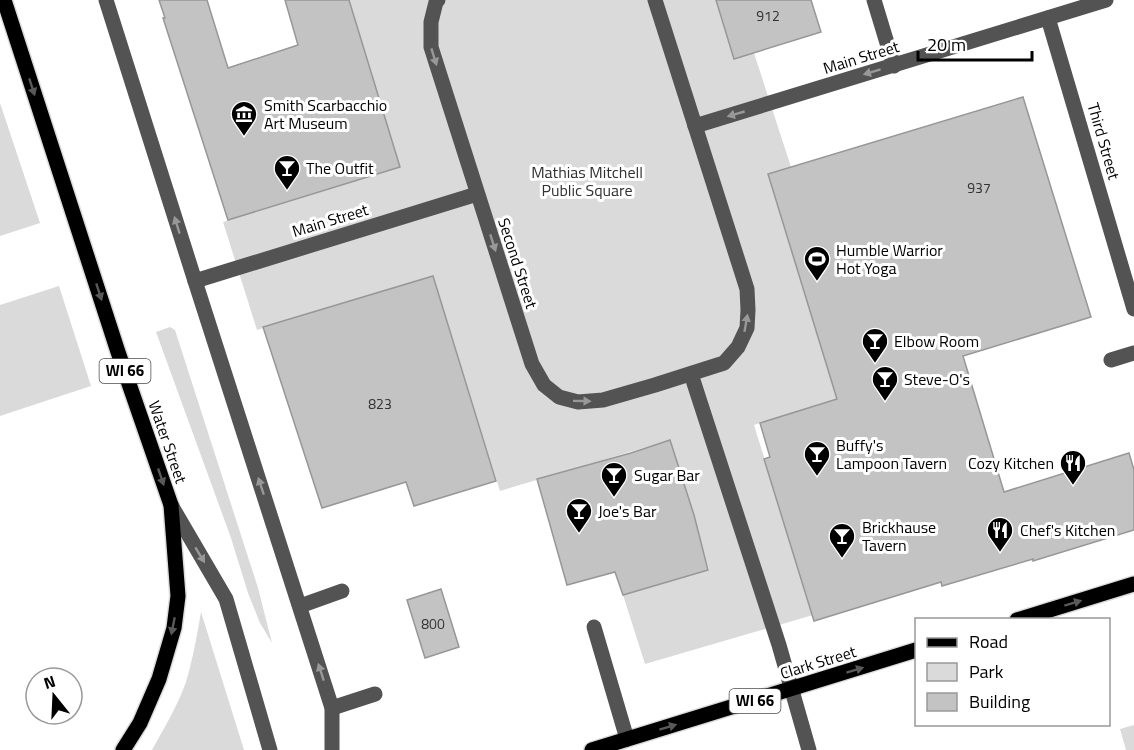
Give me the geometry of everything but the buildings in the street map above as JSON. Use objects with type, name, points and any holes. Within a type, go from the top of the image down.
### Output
[{"type":"main road","name":"Water Street","points":[[4,0],[118,352],[171,505]]},
{"type":"main road","name":"WI 66","points":[[123,750],[140,723],[159,679],[174,628],[178,596],[171,505]]},
{"type":"main road","points":[[1024,618],[1134,584]]},
{"type":"main road","name":"Clark Street","points":[[592,750],[915,650]]},
{"type":"street","points":[[106,0],[332,708],[332,750]]},
{"type":"street","name":"Second Street","points":[[438,0],[431,22],[431,47],[532,364],[544,385],[559,397],[578,402],[603,400],[724,363],[738,347],[747,328],[747,289],[655,0]]},
{"type":"street","points":[[874,0],[894,66]]},
{"type":"street","name":"Main Street","points":[[695,126],[1106,0]]},
{"type":"street","name":"Third Street","points":[[1048,18],[1134,309]]},
{"type":"street","name":"Main Street","points":[[195,281],[477,194]]},
{"type":"street","points":[[1111,360],[1134,353]]},
{"type":"street","points":[[691,374],[793,689],[809,750]]},
{"type":"street","name":"Water Street","points":[[171,505],[226,599],[270,750]]},
{"type":"street","points":[[300,606],[342,591]]},
{"type":"street","points":[[594,627],[627,739]]},
{"type":"street","points":[[332,708],[375,694]]},
{"type":"green space","name":"Mathias Mitchell Public Square","points":[[349,0],[716,0],[734,58],[754,53],[791,167],[839,398],[754,425],[813,615],[645,664],[623,595],[709,569],[670,440],[500,491],[433,276],[257,330],[223,222],[400,167]]},
{"type":"green space","points":[[0,103],[40,223],[0,236]]},
{"type":"green space","points":[[59,286],[91,386],[0,416],[0,305]]},
{"type":"green space","points":[[170,327],[175,330],[258,588],[272,643],[260,623],[248,593],[231,538],[156,332]]},
{"type":"green space","points":[[201,612],[244,750],[152,750],[186,682]]},
{"type":"green space","points":[[1134,725],[1134,750],[1126,750],[1120,729]]},
{"type":"place","name":"Smith Scarbacchio Art Museum","points":[[244,137]]},
{"type":"place","name":"The Outfit","points":[[287,191]]},
{"type":"place","name":"Humble Warrior Hot Yoga","points":[[817,282]]},
{"type":"place","name":"Elbow Room","points":[[875,364]]},
{"type":"place","name":"Steve-O's","points":[[885,402]]},
{"type":"place","name":"Buffy's Lampoon Tavern","points":[[817,477]]},
{"type":"place","name":"Cozy Kitchen","points":[[1073,486]]},
{"type":"place","name":"Sugar Bar","points":[[614,498]]},
{"type":"place","name":"Joe's Bar","points":[[579,534]]},
{"type":"place","name":"Chef's Kitchen","points":[[1000,553]]},
{"type":"place","name":"Brickhause Tavern","points":[[842,559]]}]
